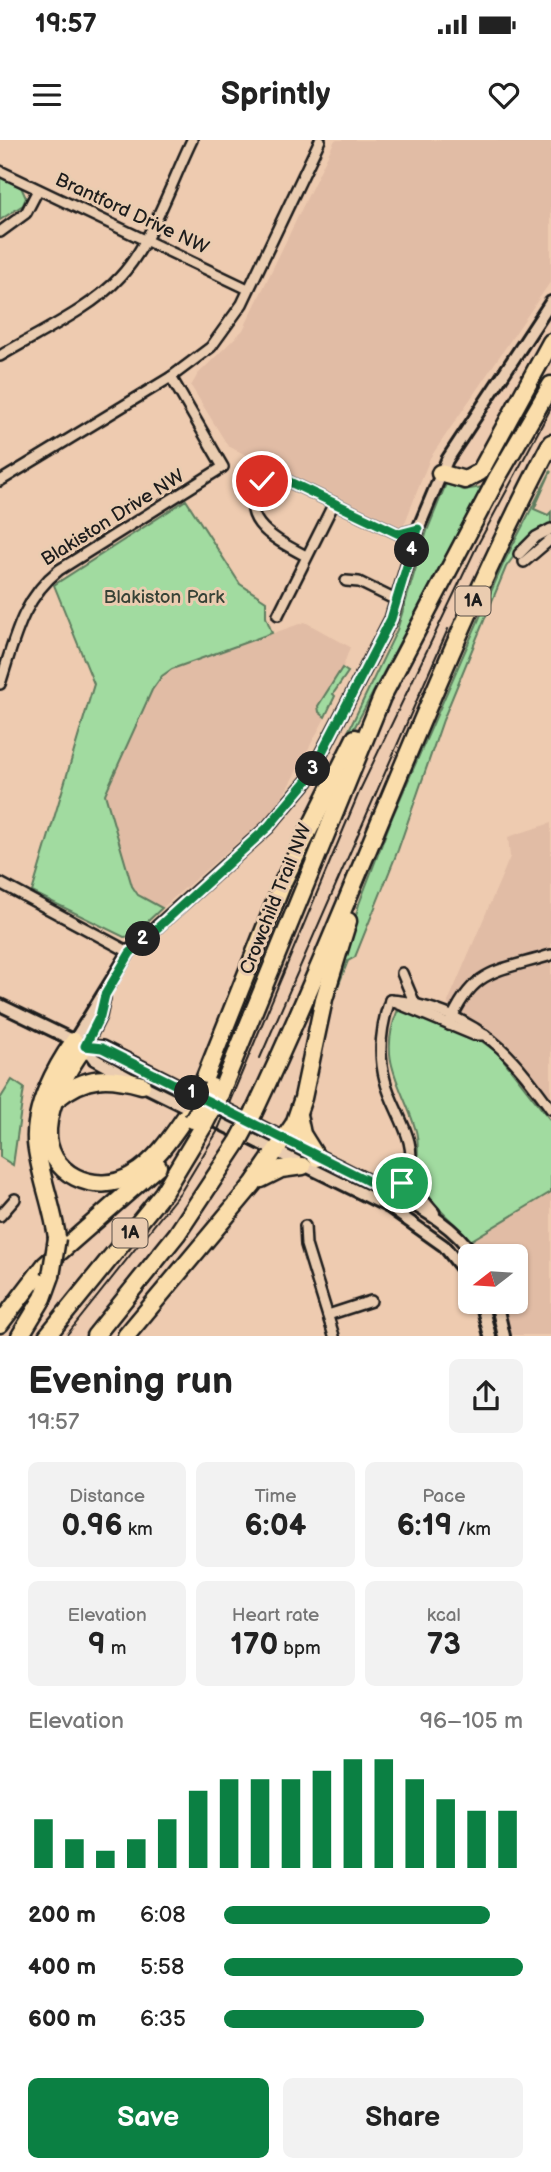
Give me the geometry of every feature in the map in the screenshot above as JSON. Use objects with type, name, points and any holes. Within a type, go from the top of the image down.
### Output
[{"type":"highway","points":[[440,473],[465,480],[480,472],[551,342]]},
{"type":"highway","name":"Crowchild Trail NW","points":[[47,1335],[163,1193],[194,1121],[212,1088],[234,1061],[382,697],[491,490],[551,385]]},
{"type":"highway","name":"1A","points":[[95,1335],[177,1234],[254,1112],[296,1023],[468,612],[551,443]]},
{"type":"highway","points":[[212,1088],[285,880],[357,734],[382,697]]},
{"type":"highway","points":[[126,1335],[253,1184],[280,1147],[298,1115],[324,999],[357,892],[357,874]]},
{"type":"highway","points":[[79,1043],[56,1099],[48,1129],[52,1152],[68,1173],[97,1185],[119,1181],[139,1171],[194,1121]]},
{"type":"highway","points":[[20,1335],[51,1276],[57,1238],[54,1214],[36,1144],[36,1125],[62,1057],[79,1043]]},
{"type":"highway","points":[[56,1099],[90,1079],[111,1078],[142,1085]]},
{"type":"highway","points":[[253,1184],[281,1169],[310,1162],[298,1115]]},
{"type":"highway","points":[[0,1324],[45,1265],[149,1175],[194,1121]]},
{"type":"street","points":[[0,356],[111,287],[123,275],[145,238],[192,140]]},
{"type":"street","points":[[0,481],[171,377],[211,347],[233,319],[320,140]]},
{"type":"street","name":"Brantford Drive NW","points":[[0,171],[248,289]]},
{"type":"street","points":[[0,232],[26,213],[38,190]]},
{"type":"street","points":[[79,1043],[91,1010],[105,995],[130,953],[268,827],[295,797],[336,729],[398,601],[418,529],[440,473],[480,406],[551,302]]},
{"type":"street","name":"Blakiston Drive NW","points":[[0,684],[23,613],[43,584],[59,570],[223,467],[171,377]]},
{"type":"street","points":[[306,556],[269,537],[252,510],[264,478],[273,474],[399,534],[418,529]]},
{"type":"street","points":[[278,615],[334,503]]},
{"type":"street","points":[[551,529],[536,537],[522,558],[551,539]]},
{"type":"street","points":[[346,581],[359,582],[398,601]]},
{"type":"street","points":[[0,883],[130,953]]},
{"type":"street","points":[[451,1020],[468,987],[478,980],[551,955]]},
{"type":"street","points":[[402,973],[415,1004]]},
{"type":"street","points":[[390,1000],[415,1004],[451,1020]]},
{"type":"street","points":[[390,1000],[479,1028],[518,1064],[551,1109]]},
{"type":"street","points":[[390,1000],[384,1016],[382,1067],[389,1093],[407,1135],[408,1173],[415,1191],[464,1244]]},
{"type":"street","points":[[0,1005],[79,1043],[102,1048],[280,1147],[310,1162],[396,1195],[443,1223]]},
{"type":"street","points":[[79,1043],[94,1059],[142,1085],[280,1147],[389,1207],[444,1246],[458,1264]]},
{"type":"street","points":[[389,1207],[408,1173]]},
{"type":"street","points":[[0,1216],[15,1199]]},
{"type":"street","points":[[305,1226],[306,1245],[334,1335]]},
{"type":"street","points":[[328,1315],[371,1301]]},
{"type":"street","points":[[484,1314],[490,1335]]},
{"type":"street","points":[[499,1314],[504,1335]]},
{"type":"shaded area","points":[[335,140],[551,140],[551,281],[430,458],[401,533],[228,446],[191,386],[198,374],[243,330]]},
{"type":"shaded area","points":[[305,622],[350,647],[325,718],[283,796],[269,815],[162,908],[146,900],[132,886],[105,794],[152,690],[172,669]]},
{"type":"shaded area","points":[[551,823],[551,1121],[498,1053],[451,1029],[448,1002],[510,857],[508,837]]},
{"type":"shaded area","points":[[551,1192],[551,1335],[512,1335],[506,1314],[528,1314],[528,1244],[473,1244],[470,1241]]},
{"type":"green space","points":[[0,177],[21,187],[26,198],[23,205],[0,220]]},
{"type":"green space","points":[[551,471],[534,509],[548,515],[551,512],[551,524],[528,537],[506,567],[443,720],[398,850],[355,957],[348,961],[332,1002],[359,904],[393,815],[504,562]]},
{"type":"green space","points":[[446,484],[464,490],[482,487],[351,734],[348,732],[397,630],[427,531]]},
{"type":"green space","name":"Blakiston Park","points":[[186,500],[240,584],[266,601],[266,617],[272,633],[172,669],[162,676],[152,690],[105,794],[132,886],[138,895],[162,908],[132,936],[124,937],[32,892],[94,684],[54,585]]},
{"type":"green space","points":[[342,668],[348,672],[333,694],[335,696],[325,717],[319,712],[318,706]]},
{"type":"green space","points":[[402,1010],[480,1040],[498,1053],[551,1121],[551,1192],[470,1241],[431,1200],[419,1182],[416,1131],[391,1060],[392,1030],[397,1012]]},
{"type":"green space","points":[[12,1080],[24,1088],[13,1165],[0,1157],[0,1099]]},
{"type":"tram line","points":[[66,1336],[182,1190],[217,1132],[360,790],[477,546],[551,408]]},
{"type":"tram line","points":[[260,1058],[448,629]]},
{"type":"route","points":[[262,481],[267,475],[273,474],[399,534],[409,534],[418,529],[398,601],[373,657],[307,781],[268,827],[139,942],[105,995],[100,1016],[85,1046],[102,1048],[396,1195],[402,1183]]}]
